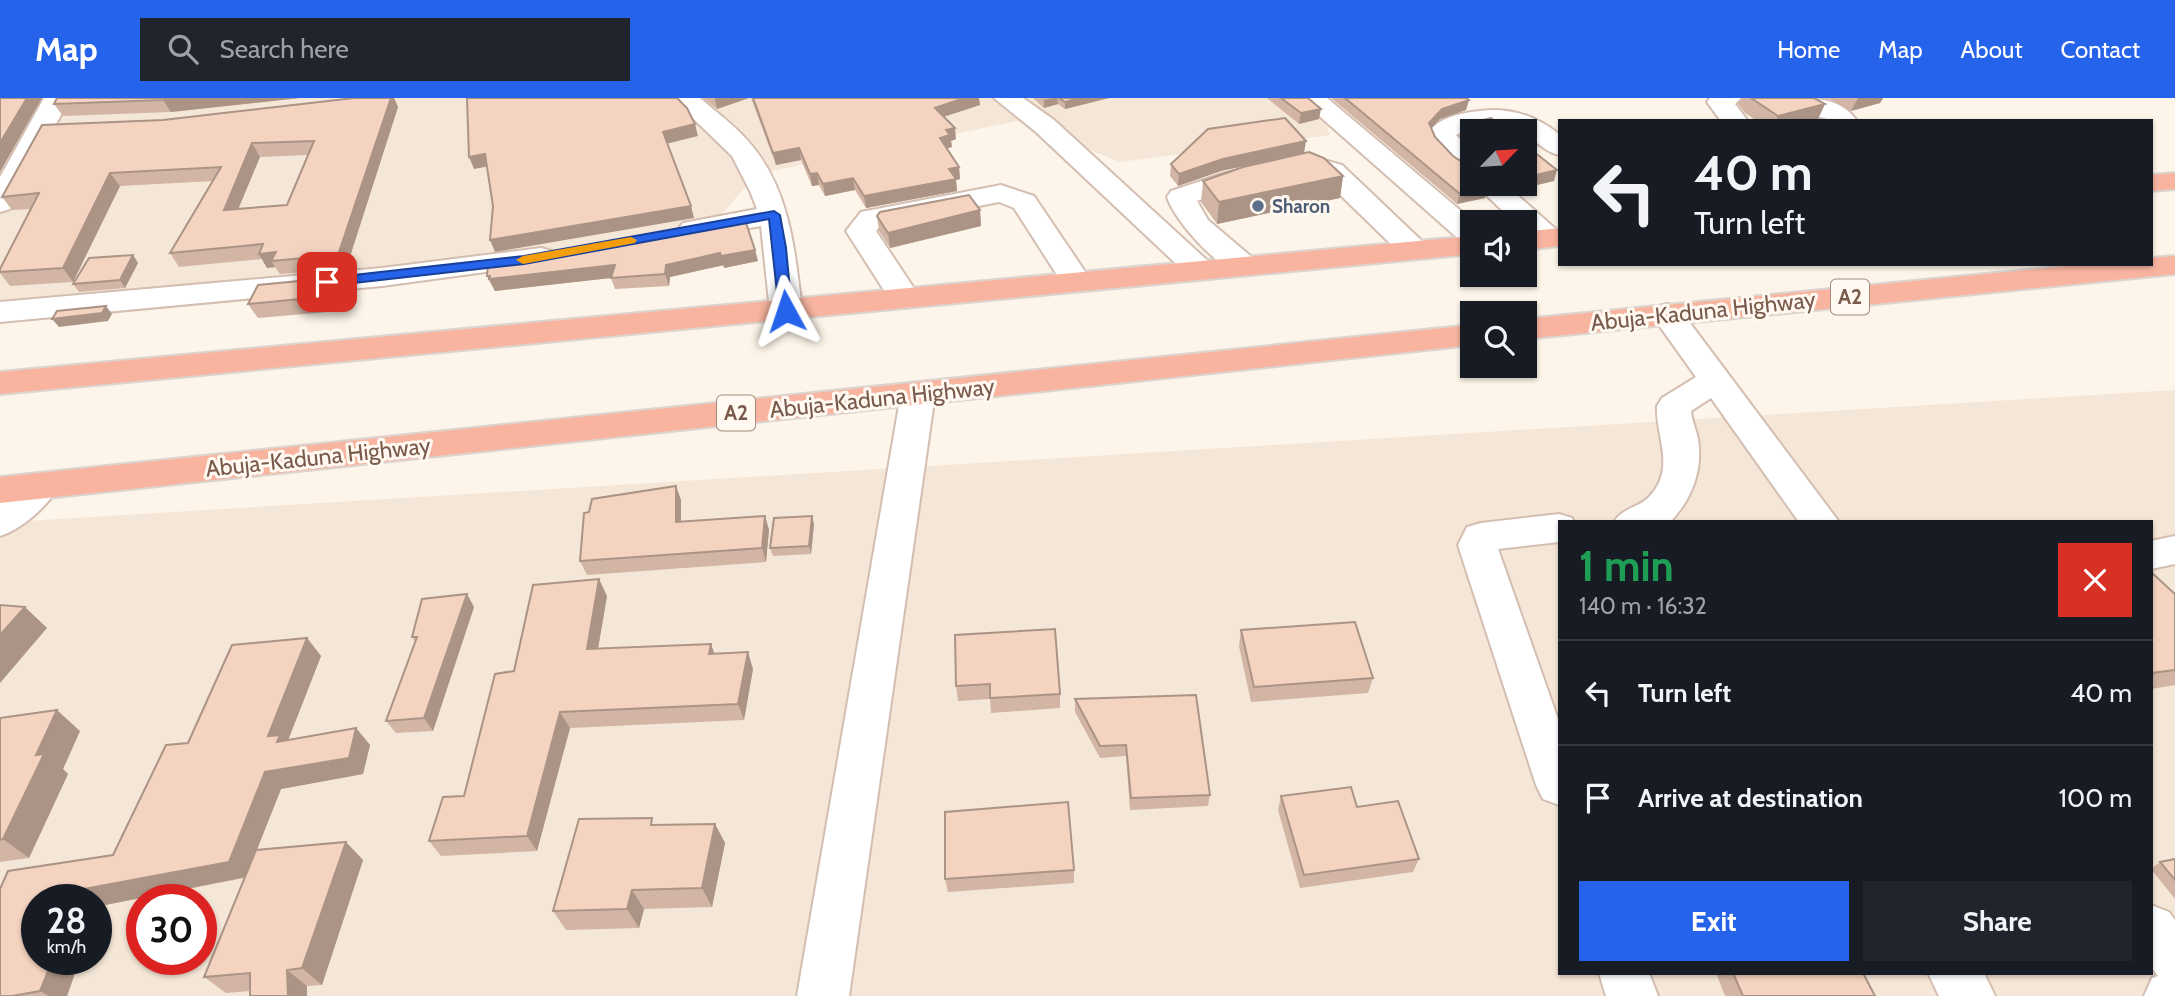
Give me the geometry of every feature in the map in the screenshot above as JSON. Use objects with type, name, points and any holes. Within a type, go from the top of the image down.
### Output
[{"type":"highway","points":[[2153,183],[2175,181]]},
{"type":"highway","points":[[0,383],[1460,246]]},
{"type":"highway","name":"Abuja-Kaduna Highway","points":[[1537,328],[2175,265]]},
{"type":"highway","name":"Abuja-Kaduna Highway","points":[[0,490],[1460,336]]},
{"type":"street","points":[[0,203],[53,128],[57,98]]},
{"type":"street","points":[[685,98],[743,151],[771,202],[780,248],[786,311]]},
{"type":"street","points":[[1007,98],[1045,126],[1199,269]]},
{"type":"street","points":[[1312,98],[1460,226]]},
{"type":"street","points":[[1728,98],[1720,102],[1732,119]]},
{"type":"street","points":[[1807,98],[1841,119]]},
{"type":"street","points":[[1492,119],[1511,119]]},
{"type":"street","points":[[1460,124],[1442,132],[1444,139],[1460,156]]},
{"type":"street","points":[[1537,132],[1558,146]]},
{"type":"street","points":[[1246,265],[1199,227],[1183,207],[1181,197],[1232,180],[1306,163],[1332,171],[1414,250]]},
{"type":"street","points":[[905,299],[861,231],[871,218],[1001,192],[1024,202],[1077,282]]},
{"type":"street","points":[[1501,196],[1544,239]]},
{"type":"street","points":[[669,234],[774,215]]},
{"type":"street","points":[[0,312],[382,277],[564,253]]},
{"type":"street","points":[[1667,314],[1819,520]]},
{"type":"street","points":[[1643,520],[1667,504],[1678,481],[1680,437],[1672,417],[1674,406],[1715,381]]},
{"type":"street","points":[[818,995],[918,394]]},
{"type":"street","points":[[0,523],[41,486]]},
{"type":"street","points":[[1558,528],[1494,533],[1481,537],[1477,545],[1558,782]]},
{"type":"street","points":[[2153,555],[2175,550]]},
{"type":"street","points":[[2153,931],[2175,958]]},
{"type":"street","points":[[1625,975],[1632,996]]},
{"type":"street","points":[[1954,975],[1969,996]]},
{"type":"shaded area","points":[[0,98],[1316,98],[1330,135],[1120,162],[1017,121],[757,174],[704,234],[0,315]]},
{"type":"shaded area","points":[[2175,390],[2175,996],[0,996],[0,531],[10,522]]},
{"type":"building","points":[[0,98],[27,98],[0,143]]},
{"type":"building","points":[[57,98],[182,98],[54,104]]},
{"type":"building","points":[[354,98],[391,98],[338,255],[271,261],[276,252],[259,254],[263,244],[170,253],[221,167],[110,173],[63,268],[0,272],[39,193],[2,197],[42,125],[163,120]],"holes":[[[314,141],[287,205],[224,210],[252,143]]]},
{"type":"building","points":[[467,98],[677,98],[687,108],[695,124],[663,132],[691,206],[490,240],[493,206],[485,154],[469,157]]},
{"type":"building","points":[[753,98],[964,98],[935,108],[955,128],[946,130],[950,135],[940,138],[959,167],[949,169],[956,179],[864,196],[853,178],[823,184],[817,173],[810,174],[799,148],[773,153]]},
{"type":"building","points":[[1059,98],[1079,98],[1065,102]]},
{"type":"building","points":[[1281,98],[1308,98],[1321,109],[1301,113]]},
{"type":"building","points":[[1345,98],[1469,100],[1442,109],[1429,123],[1435,137],[1460,160],[1460,194]]},
{"type":"building","points":[[1751,98],[1814,98],[1825,104],[1778,116]]},
{"type":"building","points":[[1285,118],[1306,141],[1223,159],[1179,174],[1171,164],[1208,129]]},
{"type":"building","points":[[1309,152],[1324,158],[1343,176],[1219,202],[1203,181],[1243,167]]},
{"type":"building","points":[[1537,154],[1557,170],[1537,175]]},
{"type":"building","points":[[969,195],[980,210],[888,233],[877,216],[880,212]]},
{"type":"building","points":[[745,220],[755,250],[721,256],[720,253],[666,265],[665,274],[611,278],[615,265],[489,279],[490,276],[487,276],[488,264]]},
{"type":"building","points":[[133,255],[120,280],[73,284],[89,258]]},
{"type":"building","points":[[331,278],[327,293],[322,293],[320,297],[248,304],[258,285]]},
{"type":"building","points":[[106,306],[102,313],[52,319],[57,311]]},
{"type":"building","points":[[676,486],[676,522],[765,516],[762,548],[580,561],[584,513],[589,512],[592,499]]},
{"type":"building","points":[[812,516],[809,546],[770,548],[774,518]]},
{"type":"building","points":[[2153,574],[2175,594],[2175,670],[2153,673]]},
{"type":"building","points":[[599,579],[587,649],[711,644],[709,654],[748,652],[738,704],[560,712],[527,836],[429,841],[443,797],[464,796],[495,674],[514,671],[533,585]]},
{"type":"building","points":[[467,594],[424,718],[386,721],[417,637],[412,637],[422,599]]},
{"type":"building","points":[[0,605],[25,607],[0,635]]},
{"type":"building","points":[[1355,622],[1373,678],[1254,687],[1241,630]]},
{"type":"building","points":[[1055,629],[1060,694],[990,698],[990,684],[956,686],[955,635]]},
{"type":"building","points":[[307,638],[268,736],[280,735],[277,742],[356,728],[349,758],[265,772],[229,862],[111,884],[21,884],[21,975],[46,975],[40,991],[0,996],[0,889],[8,871],[113,855],[166,745],[188,743],[232,645]]},
{"type":"building","points":[[1196,695],[1210,795],[1131,798],[1126,745],[1100,746],[1075,699]]},
{"type":"building","points":[[57,710],[36,755],[44,754],[3,839],[0,840],[0,718]]},
{"type":"building","points":[[1351,787],[1357,807],[1398,801],[1419,859],[1304,875],[1281,796]]},
{"type":"building","points":[[1068,802],[1074,870],[945,879],[945,812]]},
{"type":"building","points":[[652,818],[651,825],[715,824],[702,888],[632,890],[627,909],[553,911],[579,819]]},
{"type":"building","points":[[346,842],[302,968],[287,970],[288,996],[250,996],[250,973],[204,977],[217,975],[217,945],[256,850]]},
{"type":"building","points":[[2175,859],[2175,880],[2160,862]]},
{"type":"building","points":[[1734,975],[1864,975],[1875,996],[1743,996]]},
{"type":"slow traffic","points":[[523,260],[631,240]]},
{"type":"place","name":"Sharon","points":[[1258,206]]},
{"type":"route","points":[[327,282],[524,260],[774,215],[786,311]]}]
